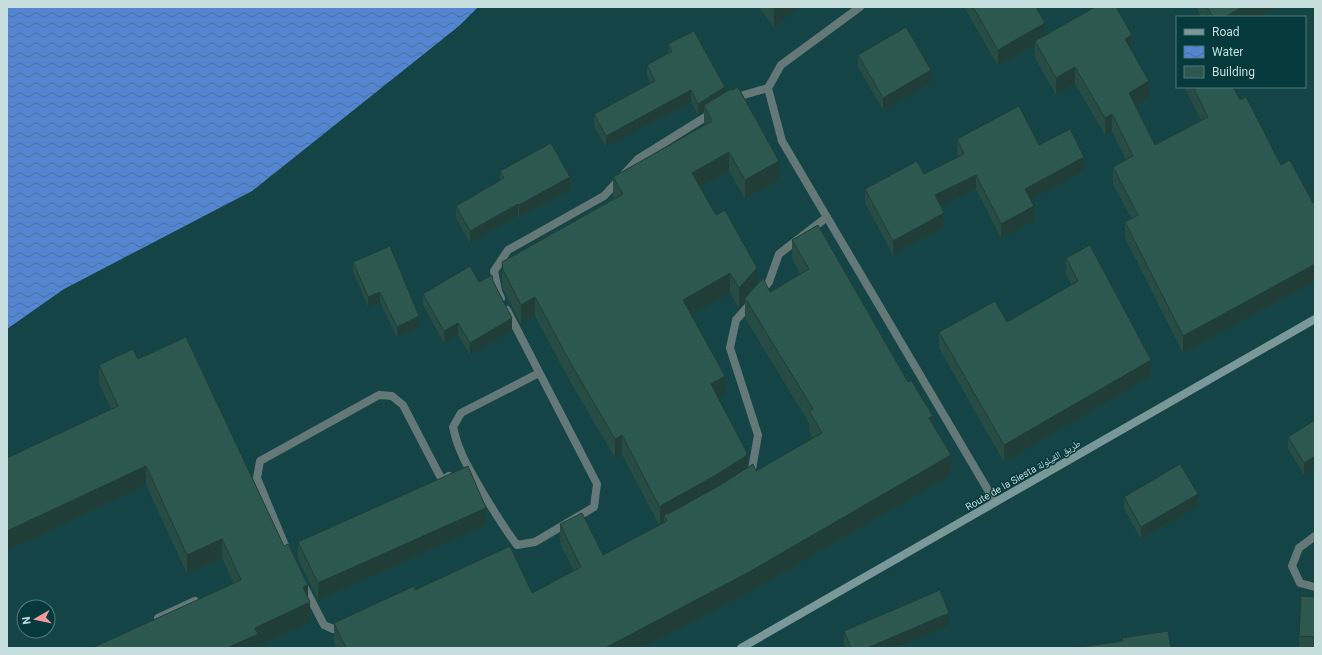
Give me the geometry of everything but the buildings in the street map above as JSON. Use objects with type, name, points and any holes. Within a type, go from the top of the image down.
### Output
[{"type":"main road","name":"Route de la Siesta طريق القيلولة","points":[[741,648],[1315,319]]},
{"type":"lane","points":[[860,7],[781,65],[768,88],[782,141],[995,502]]},
{"type":"lane","points":[[540,373],[461,413],[453,427],[461,469],[501,524],[514,547],[535,542],[594,507],[597,484],[498,291],[494,271],[508,250],[604,196],[638,159],[740,96],[768,88]]},
{"type":"lane","points":[[744,483],[751,479],[758,435],[730,348],[736,320],[769,282],[778,254],[827,217]]},
{"type":"lane","points":[[292,555],[257,478],[260,461],[380,395],[392,396],[403,405],[439,481],[461,469]]},
{"type":"lane","points":[[1315,536],[1299,548],[1292,566],[1300,583],[1315,588]]},
{"type":"lane","points":[[299,575],[324,625],[333,629],[344,628],[351,624]]},
{"type":"lane","points":[[152,621],[195,601]]},
{"type":"water","points":[[7,7],[478,7],[459,26],[252,191],[64,289],[7,329]]}]
